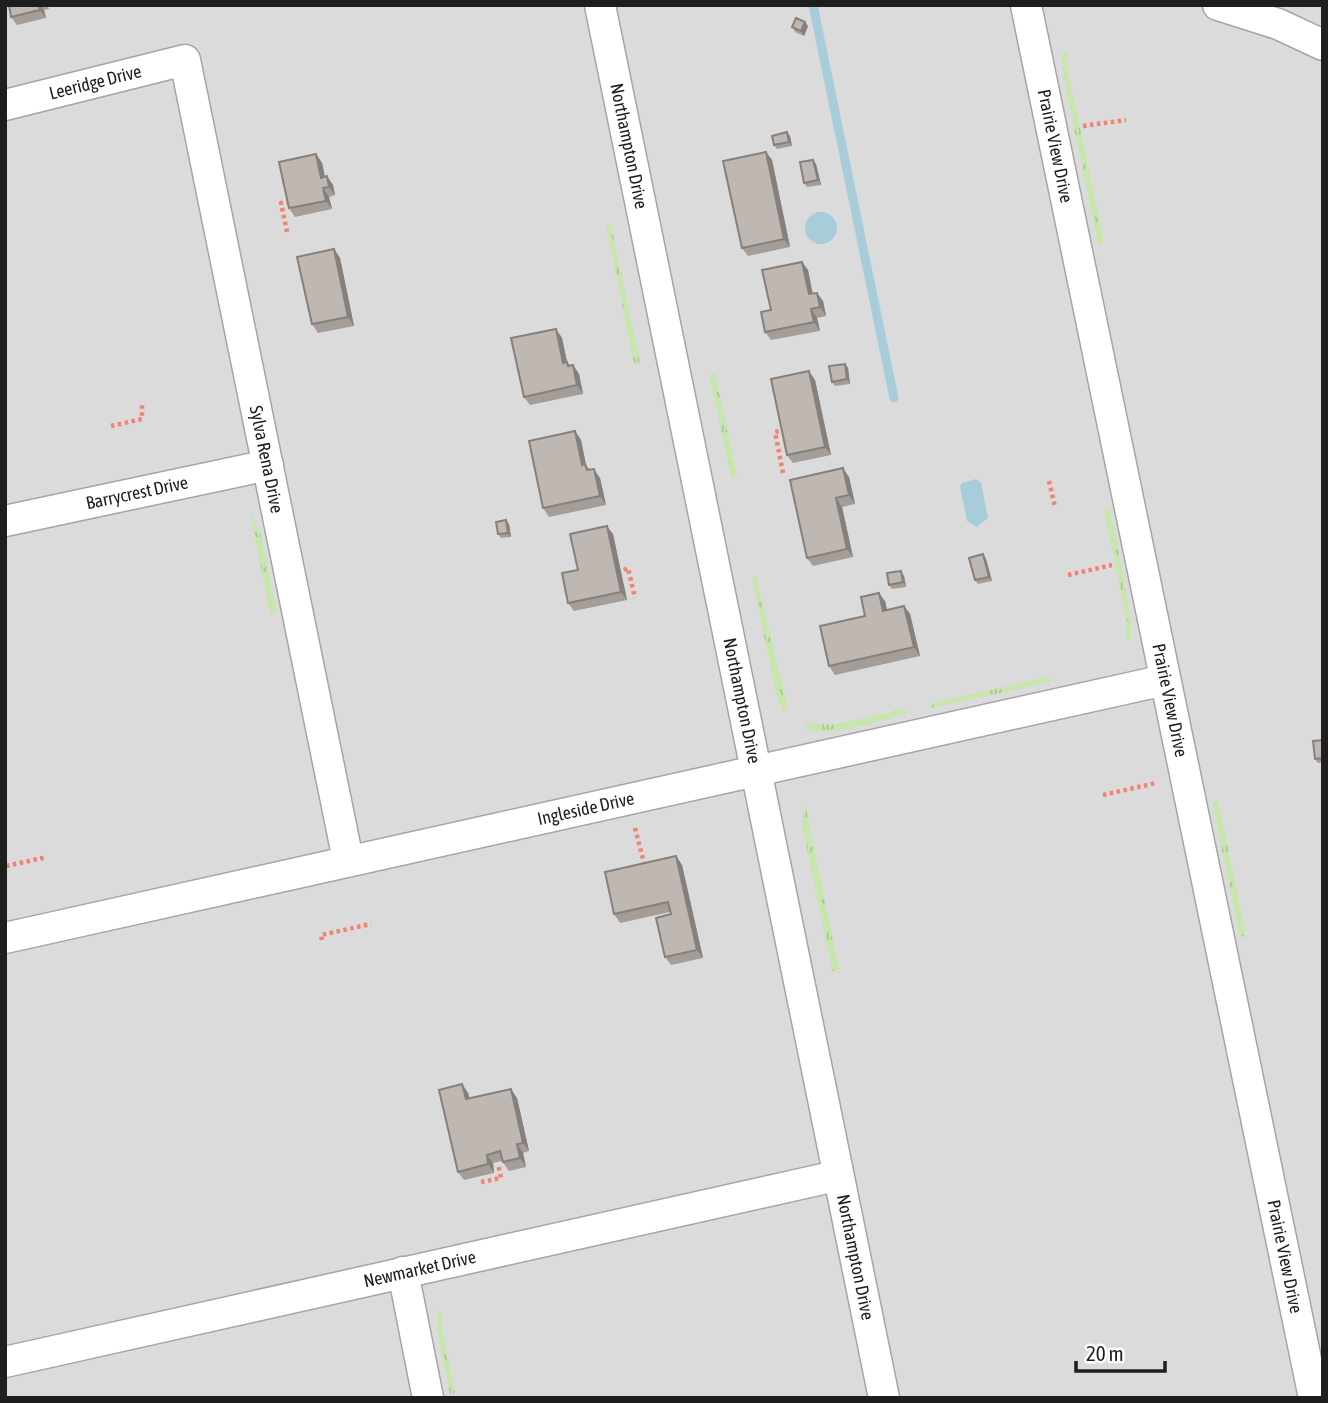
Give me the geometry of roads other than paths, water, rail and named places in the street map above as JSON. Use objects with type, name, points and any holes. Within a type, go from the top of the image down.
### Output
[{"type":"street","name":"Northampton Drive","points":[[600,5],[836,1175],[884,1398]]},
{"type":"street","points":[[1218,5],[1278,24],[1323,45]]},
{"type":"street","name":"Prairie View Drive","points":[[1034,7],[1165,680],[1314,1398]]},
{"type":"street","name":"Leeridge Drive","points":[[5,105],[186,60]]},
{"type":"street","name":"Sylva Rena Drive","points":[[186,60],[348,860]]},
{"type":"street","name":"Barrycrest Drive","points":[[5,521],[268,465]]},
{"type":"street","name":"Ingleside Drive","points":[[5,938],[1165,680]]},
{"type":"street","name":"Newmarket Drive","points":[[5,1362],[836,1175]]},
{"type":"street","points":[[402,1272],[428,1398]]},
{"type":"water","points":[[821,212],[832,217],[837,228],[832,239],[821,244],[810,239],[805,228],[810,217]]},
{"type":"water","points":[[976,479],[981,483],[988,518],[977,527],[967,521],[960,487],[962,483]]},
{"type":"waterway","points":[[813,5],[894,398]]}]
